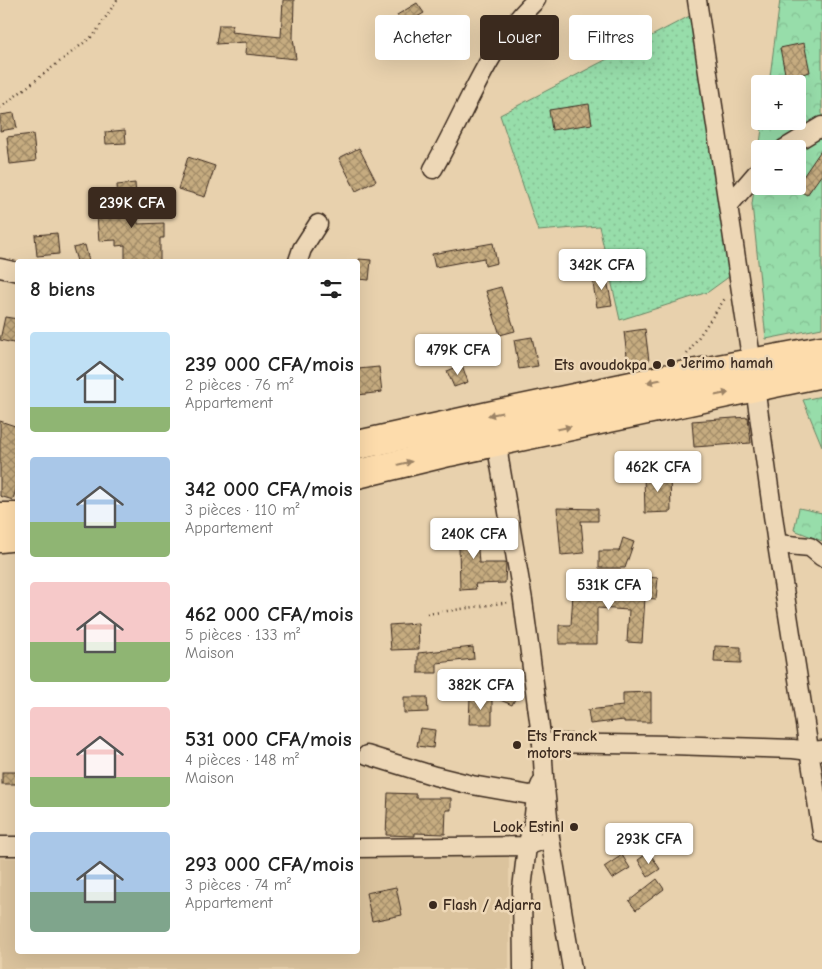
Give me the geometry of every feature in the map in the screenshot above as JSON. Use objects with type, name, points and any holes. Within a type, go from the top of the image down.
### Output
[{"type":"main road","points":[[360,474],[498,442],[753,376],[822,350]]},
{"type":"main road","points":[[360,446],[670,378],[822,374]]},
{"type":"main road","points":[[0,517],[15,516]]},
{"type":"main road","points":[[0,538],[15,536]]},
{"type":"street","points":[[433,170],[448,144],[458,120],[486,66],[510,30],[536,0]]},
{"type":"street","points":[[697,0],[740,277],[777,544],[816,751],[822,833]]},
{"type":"street","points":[[799,140],[822,126]]},
{"type":"street","points":[[729,205],[751,179]]},
{"type":"street","points":[[299,259],[302,249],[318,224]]},
{"type":"street","points":[[0,268],[15,271]]},
{"type":"street","points":[[498,442],[499,459],[523,600],[542,743],[550,838],[572,969]]},
{"type":"street","points":[[777,544],[810,547],[822,557]]},
{"type":"street","points":[[542,743],[680,745],[816,751]]},
{"type":"street","points":[[367,755],[435,776],[472,785],[536,796]]},
{"type":"street","points":[[523,969],[522,889],[536,796],[544,777]]},
{"type":"street","points":[[360,848],[527,846],[550,838]]},
{"type":"street","points":[[0,846],[15,846]]},
{"type":"path","points":[[0,108],[94,36],[118,0]]},
{"type":"path","points":[[670,378],[740,277]]},
{"type":"path","points":[[427,614],[523,600]]},
{"type":"shaded area","name":"Flash / Adjarra","points":[[509,853],[509,969],[0,969],[0,858],[15,858],[15,954],[360,954],[360,855]]},
{"type":"green space","points":[[780,0],[822,0],[822,328],[766,339],[752,204],[753,195],[806,195],[806,140],[760,140],[762,130],[806,130],[806,75],[770,75]]},
{"type":"green space","points":[[705,8],[741,268],[708,292],[620,320],[599,226],[538,231],[500,115],[605,60],[652,60],[652,36]]},
{"type":"green space","points":[[822,396],[822,446],[803,400]]},
{"type":"green space","points":[[799,508],[822,513],[822,541],[794,530]]},
{"type":"building","points":[[283,0],[294,0],[293,38],[296,59],[245,54],[246,42],[216,44],[219,25],[233,25],[231,32],[281,37]]},
{"type":"building","points":[[417,3],[424,13],[420,15],[397,15]]},
{"type":"building","points":[[804,43],[810,72],[798,75],[785,75],[780,48]]},
{"type":"building","points":[[589,104],[592,124],[552,130],[549,110]]},
{"type":"building","points":[[14,113],[17,128],[0,131],[0,115]]},
{"type":"building","points":[[125,130],[126,143],[106,144],[105,132]]},
{"type":"building","points":[[33,134],[36,161],[10,164],[7,137]]},
{"type":"building","points":[[359,148],[376,181],[356,191],[339,158]]},
{"type":"building","points":[[822,149],[822,174],[807,195],[806,172]]},
{"type":"building","points":[[188,157],[215,166],[205,197],[178,189]]},
{"type":"building","points":[[135,183],[138,224],[164,223],[164,238],[160,238],[160,259],[125,259],[125,245],[116,246],[116,240],[99,241],[97,217],[119,215],[117,185]]},
{"type":"building","points":[[57,233],[59,254],[37,256],[35,235]]},
{"type":"building","points":[[493,243],[497,263],[485,266],[484,258],[435,267],[432,254]]},
{"type":"building","points":[[85,245],[88,259],[76,259],[73,248]]},
{"type":"building","points":[[360,259],[371,260],[369,280],[360,279]]},
{"type":"building","points":[[606,275],[612,305],[597,307],[592,278]]},
{"type":"building","points":[[501,287],[515,331],[500,335],[486,291]]},
{"type":"building","points":[[5,317],[15,319],[15,343],[0,340]]},
{"type":"building","points":[[645,329],[649,361],[628,364],[624,332]]},
{"type":"building","points":[[532,337],[538,366],[519,369],[514,340]]},
{"type":"building","points":[[462,365],[468,382],[454,387],[447,371]]},
{"type":"building","points":[[379,367],[382,392],[360,395],[360,369]]},
{"type":"building","points":[[748,417],[751,443],[694,447],[692,421]]},
{"type":"building","points":[[0,421],[15,426],[15,492],[13,500],[0,496]]},
{"type":"building","points":[[670,474],[671,512],[645,513],[644,475]]},
{"type":"building","points":[[557,508],[598,509],[598,521],[581,521],[584,553],[561,555]]},
{"type":"building","points":[[476,523],[479,563],[506,563],[505,583],[475,584],[476,589],[460,590],[459,547],[453,547],[452,524]]},
{"type":"building","points":[[623,538],[634,542],[625,568],[599,568],[599,551],[619,551]]},
{"type":"building","points":[[622,575],[658,578],[656,599],[645,598],[642,643],[627,642],[629,610],[597,608],[597,644],[559,644],[559,625],[571,625],[573,594],[623,597]]},
{"type":"building","points":[[418,623],[419,649],[391,650],[389,625]]},
{"type":"building","points":[[715,646],[741,647],[741,663],[714,662]]},
{"type":"building","points":[[473,647],[474,659],[437,663],[437,673],[418,673],[418,653]]},
{"type":"building","points":[[503,689],[517,695],[512,705],[498,699]]},
{"type":"building","points":[[651,692],[651,722],[624,722],[624,720],[590,724],[588,710],[623,706],[623,693]]},
{"type":"building","points":[[404,697],[427,697],[428,712],[404,713]]},
{"type":"building","points":[[470,697],[492,698],[492,724],[469,724]]},
{"type":"building","points":[[420,728],[435,730],[433,748],[417,746]]},
{"type":"building","points":[[2,772],[15,772],[15,784],[2,784]]},
{"type":"building","points":[[388,793],[416,794],[416,798],[451,798],[451,810],[446,810],[445,834],[415,833],[415,836],[386,835]]},
{"type":"building","points":[[649,852],[660,869],[648,877],[638,860]]},
{"type":"building","points":[[622,855],[630,868],[612,879],[604,867]]},
{"type":"building","points":[[657,879],[664,889],[636,910],[629,901]]},
{"type":"building","points":[[396,887],[402,915],[372,921],[366,893]]},
{"type":"place","name":"Jerimo hamah","points":[[671,363]]},
{"type":"place","name":"Ets avoudokpa","points":[[657,365]]},
{"type":"place","name":"Ets Franck motors","points":[[517,745]]},
{"type":"place","name":"Look Estinl","points":[[574,827]]},
{"type":"place","name":"Flash / Adjarra","points":[[433,905]]}]
